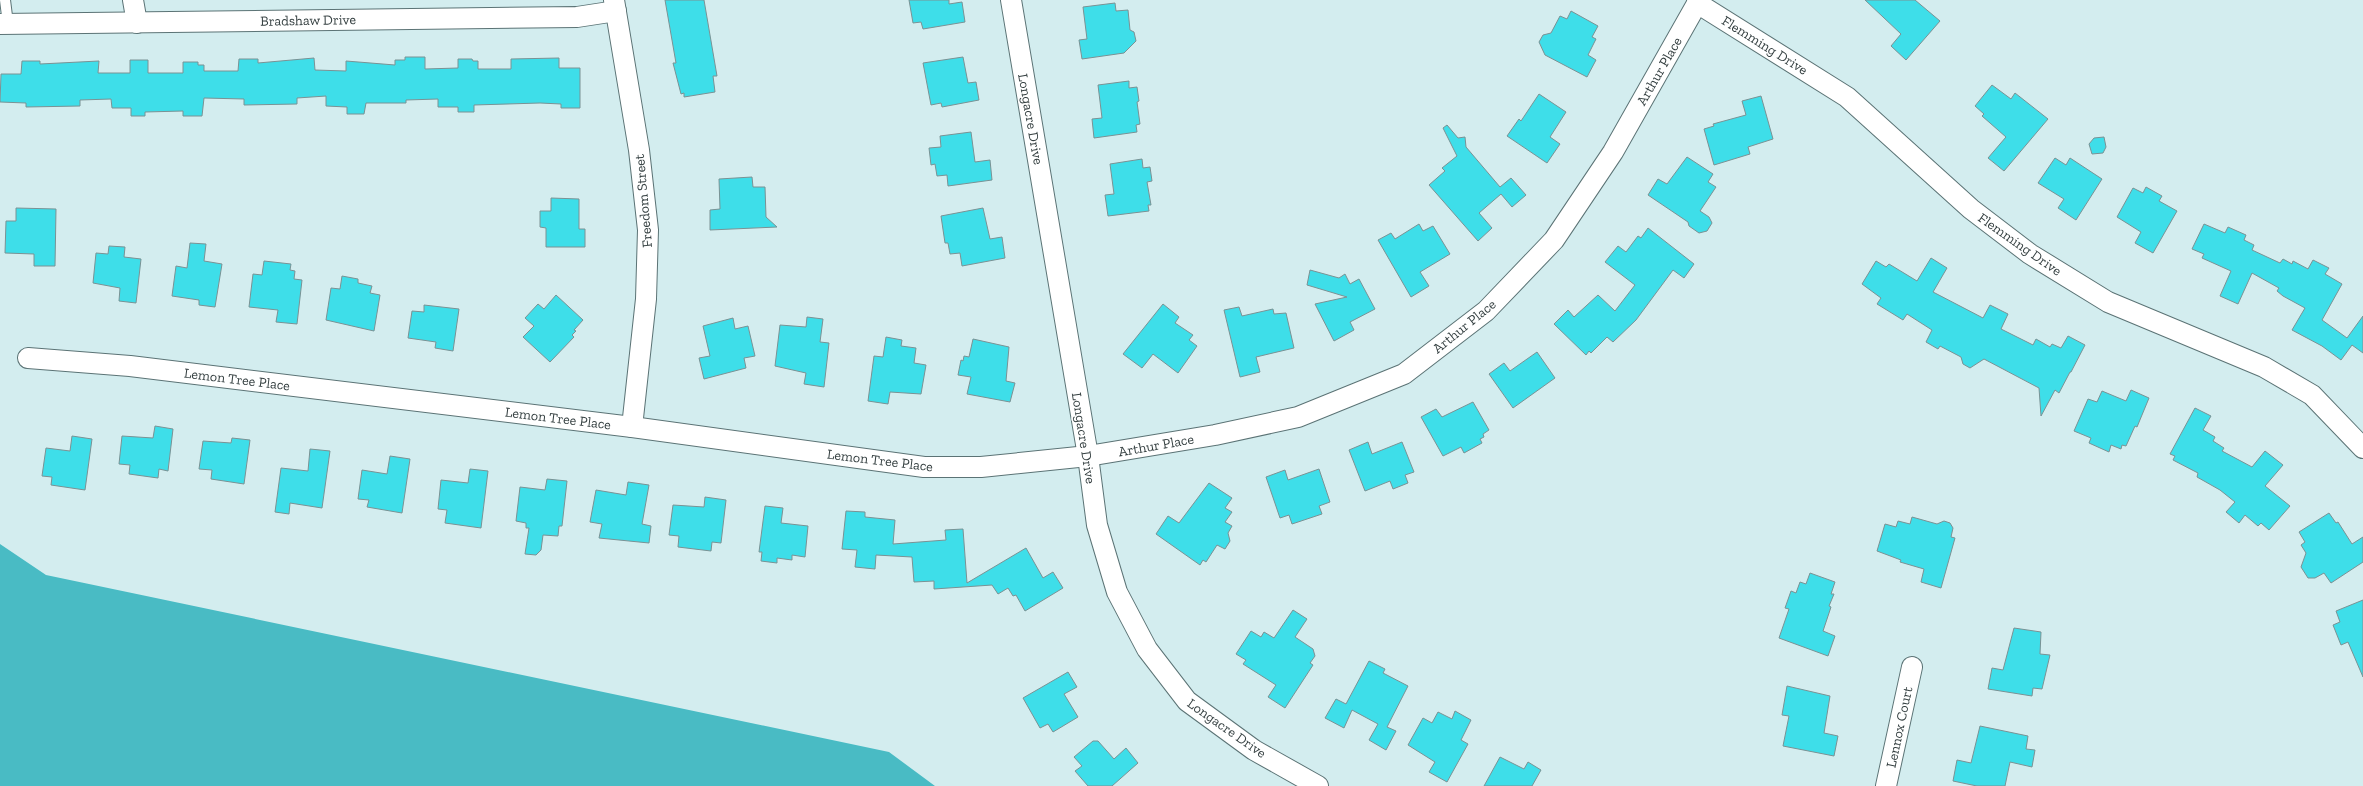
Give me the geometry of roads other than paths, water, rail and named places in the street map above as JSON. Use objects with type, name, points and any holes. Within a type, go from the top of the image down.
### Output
[{"type":"street","points":[[133,0],[137,22]]},
{"type":"street","name":"Longacre Drive","points":[[1011,0],[1088,456],[1097,525],[1117,592],[1147,649],[1187,701],[1254,750],[1318,786]]},
{"type":"street","name":"Arthur Place","points":[[1088,456],[1215,435],[1298,417],[1404,374],[1486,311],[1554,240],[1613,152],[1698,2]]},
{"type":"street","name":"Flemming Drive","points":[[1698,2],[1847,97],[1971,209],[2030,254],[2108,302],[2271,371],[2312,395],[2363,448]]},
{"type":"street","name":"Bradshaw Drive","points":[[4,24],[576,17],[615,6]]},
{"type":"street","name":"Freedom Street","points":[[615,6],[639,150],[648,230],[646,299],[632,428]]},
{"type":"street","name":"Lemon Tree Place","points":[[28,358],[130,366],[632,428],[924,467],[982,467],[1088,456]]},
{"type":"street","name":"Lennox Court","points":[[1886,786],[1912,667]]},
{"type":"lane","points":[[4,0],[4,24]]}]
